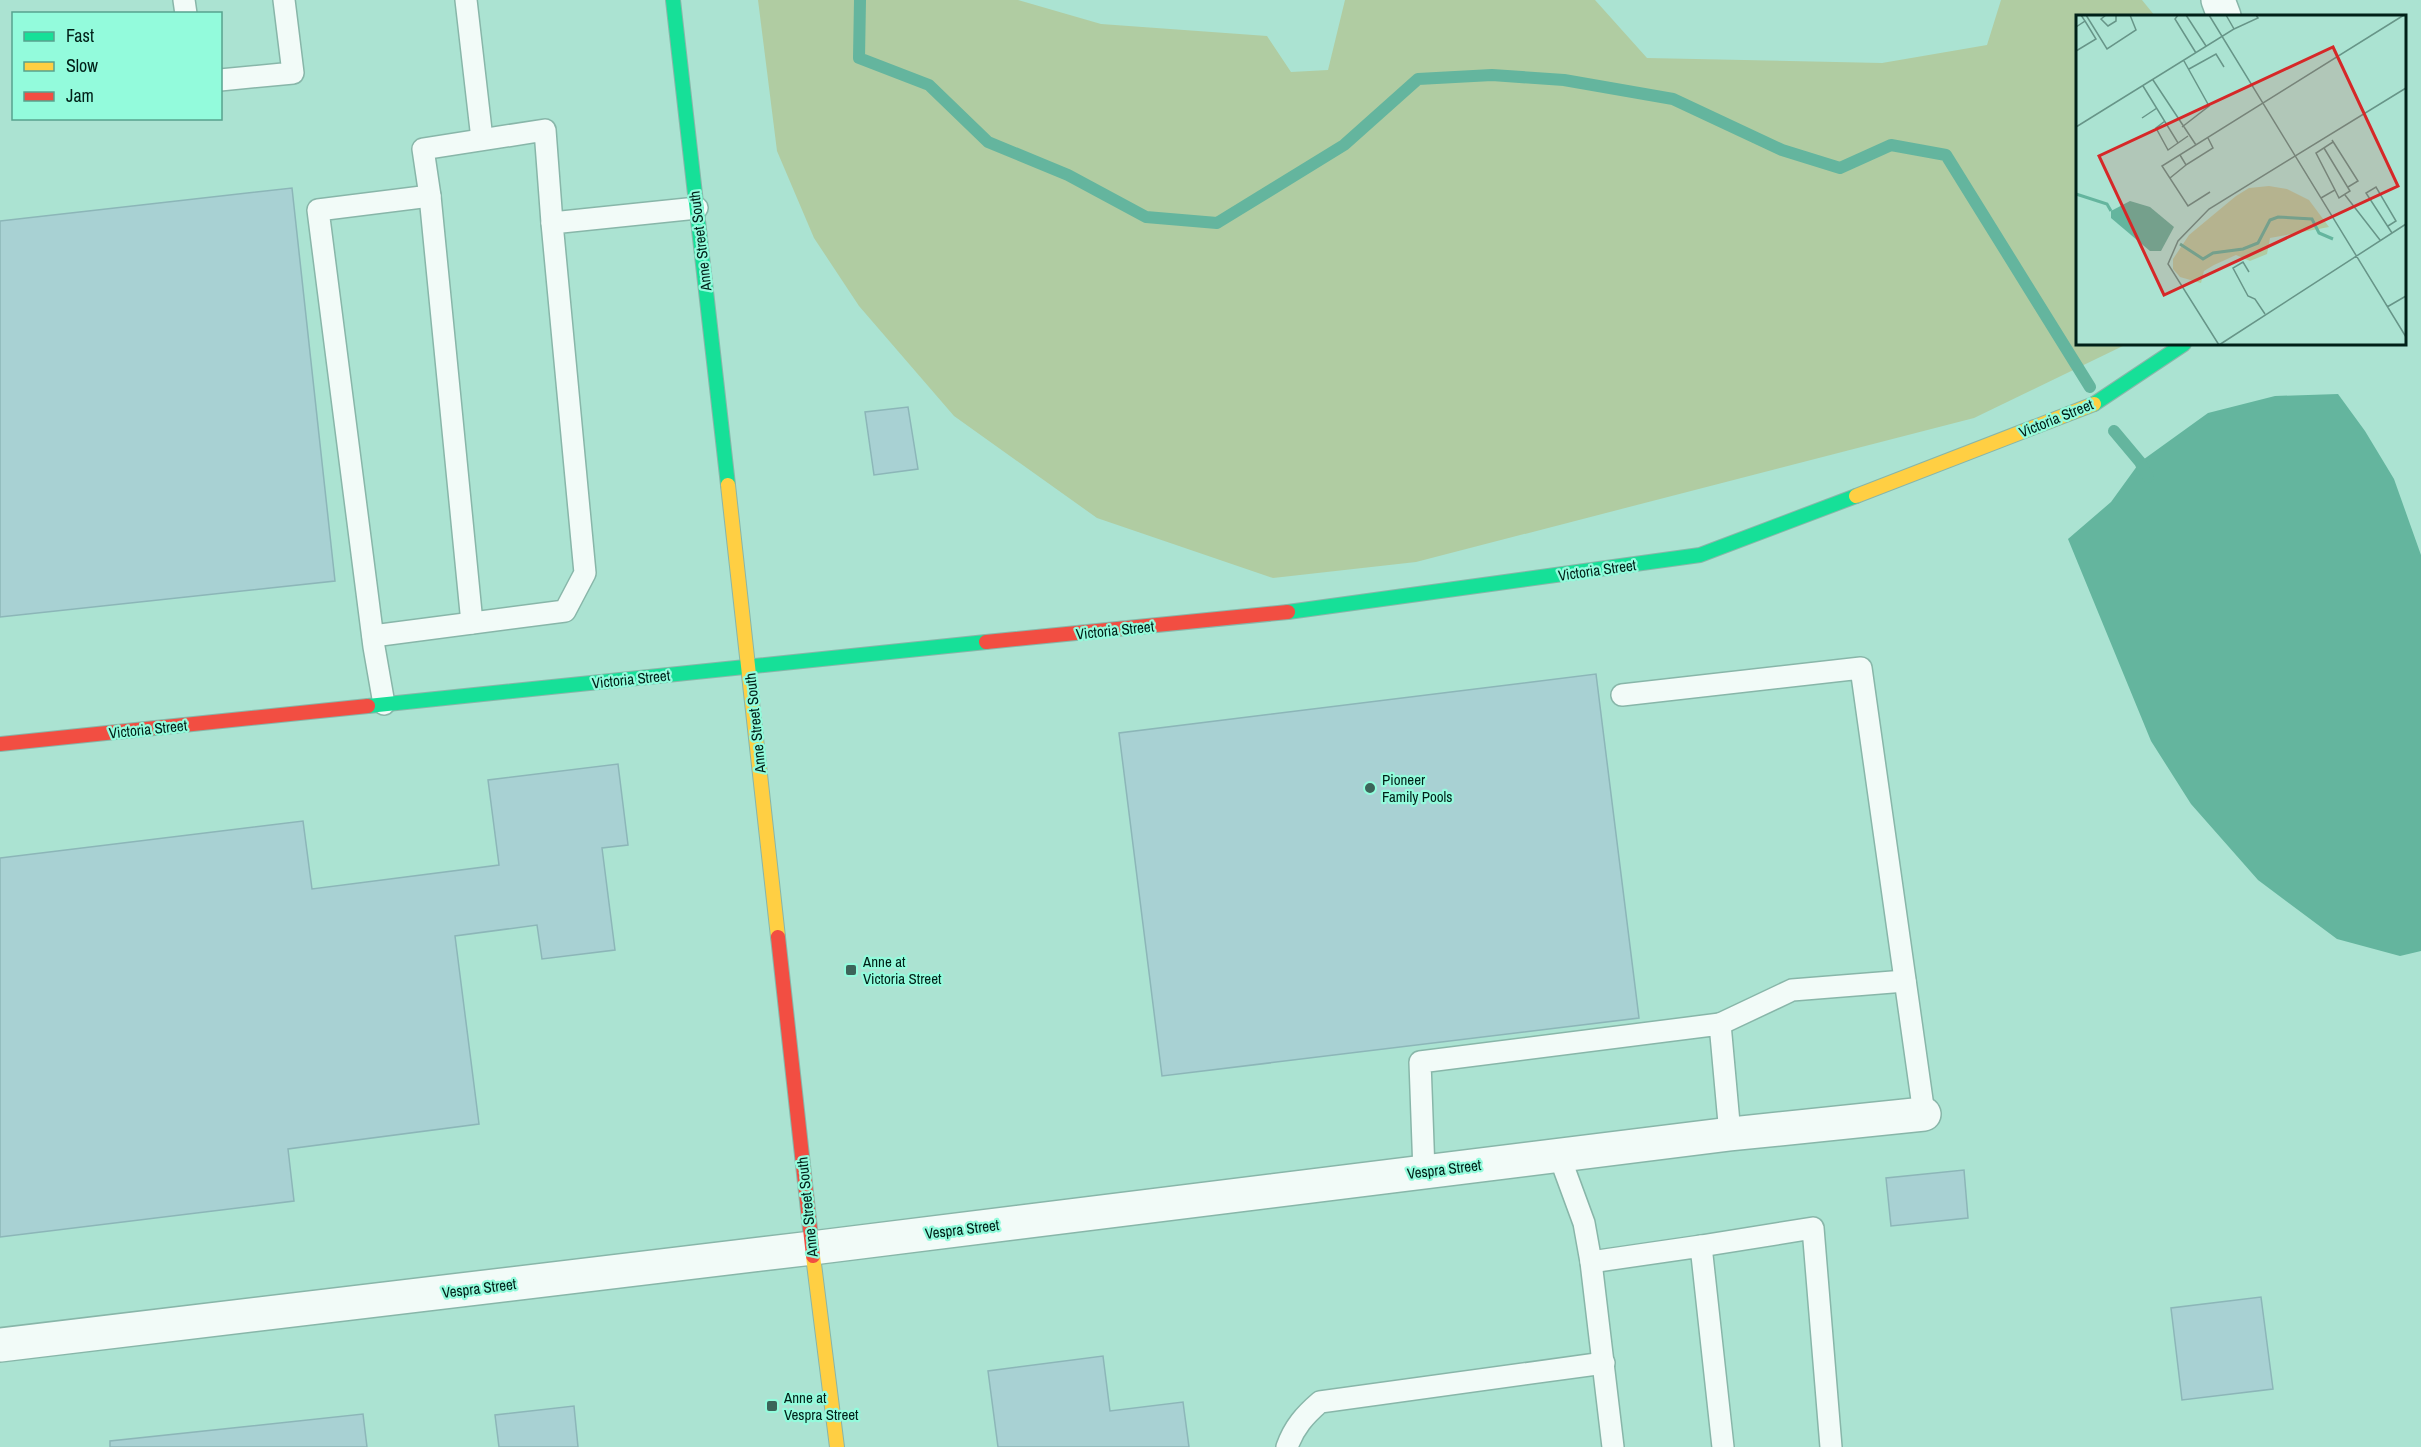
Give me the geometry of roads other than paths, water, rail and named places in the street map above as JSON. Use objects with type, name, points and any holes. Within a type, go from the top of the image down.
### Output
[{"type":"street","name":"Anne Street South","points":[[673,0],[749,666],[812,1248],[837,1447]]},
{"type":"street","points":[[2218,0],[2224,15]]},
{"type":"street","name":"Victoria Street","points":[[0,744],[1293,612],[1700,555],[2089,406],[2182,345]]},
{"type":"street","name":"Vespra Street","points":[[0,1345],[812,1248],[1730,1134],[1924,1113]]},
{"type":"lane","points":[[222,80],[293,73],[284,0]]},
{"type":"lane","points":[[466,0],[482,139]]},
{"type":"lane","points":[[373,636],[565,611],[585,573],[544,130],[423,149],[430,196],[472,623]]},
{"type":"lane","points":[[384,704],[373,636],[318,210],[430,196]]},
{"type":"lane","points":[[552,223],[697,208]]},
{"type":"lane","points":[[1622,694],[1861,668],[1924,1113]]},
{"type":"lane","points":[[1424,1172],[1420,1062],[1719,1024],[1792,990],[1905,981]]},
{"type":"lane","points":[[1719,1024],[1730,1134]]},
{"type":"lane","points":[[1559,1155],[1584,1223],[1591,1262],[1613,1447]]},
{"type":"lane","points":[[1591,1262],[1813,1228],[1831,1447]]},
{"type":"lane","points":[[1701,1246],[1723,1447]]},
{"type":"lane","points":[[1287,1447],[1291,1435],[1304,1416],[1320,1402],[1604,1363]]},
{"type":"waterway","points":[[860,0],[859,58],[929,85],[988,142],[1068,175],[1146,217],[1217,223],[1344,145],[1418,79],[1492,75],[1564,80],[1673,99],[1782,150],[1840,168],[1891,145],[1946,155],[2090,387]]},
{"type":"waterway","points":[[2114,431],[2140,462],[2148,477]]},
{"type":"place","name":"Pioneer Family Pools","points":[[1370,788]]},
{"type":"place","name":"Anne at Victoria Street","points":[[851,970]]},
{"type":"place","name":"Anne at Vespra Street","points":[[772,1406]]}]
